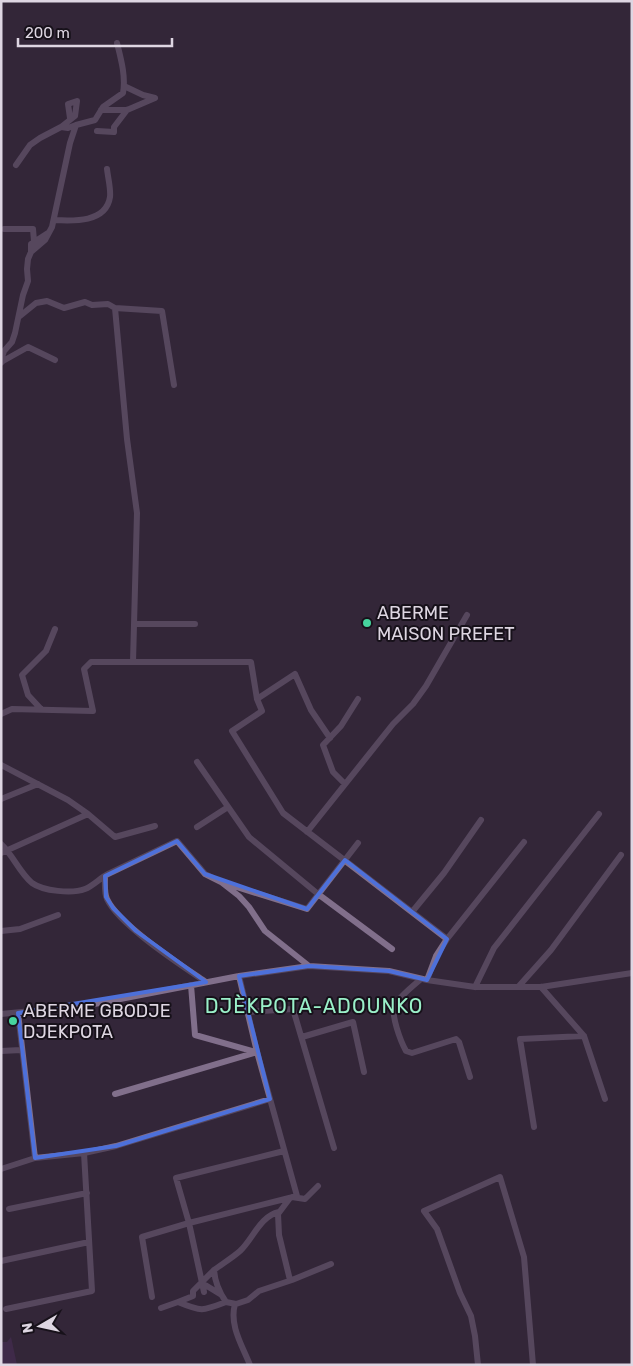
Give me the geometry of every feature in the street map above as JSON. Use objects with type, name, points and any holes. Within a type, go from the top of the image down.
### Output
[{"type":"street","points":[[60,127],[68,128],[95,120],[101,110],[122,93],[124,86],[118,43]]},
{"type":"street","points":[[101,110],[127,110],[156,98],[143,95],[124,86]]},
{"type":"street","points":[[97,131],[114,132],[114,127],[127,110]]},
{"type":"street","points":[[16,165],[30,145],[60,127],[70,118]]},
{"type":"street","points":[[31,252],[45,240],[51,230],[70,143],[76,125]]},
{"type":"street","points":[[54,220],[84,220],[98,215],[106,208],[110,195],[107,170]]},
{"type":"street","points":[[2,362],[4,351],[12,342],[19,316],[28,281],[27,269],[31,244],[34,241],[33,229],[4,229]]},
{"type":"street","points":[[34,241],[42,238],[51,230]]},
{"type":"street","points":[[19,316],[36,303],[47,301],[64,308],[84,302],[92,305],[108,304],[115,308],[162,311],[174,385]]},
{"type":"street","points":[[115,308],[127,439],[137,514],[134,662]]},
{"type":"street","points":[[2,362],[28,347],[55,360]]},
{"type":"street","points":[[307,832],[426,686],[467,616]]},
{"type":"street","points":[[134,624],[195,624]]},
{"type":"street","points":[[42,709],[28,695],[22,675],[46,650],[55,629]]},
{"type":"street","points":[[1,714],[12,709],[93,711],[84,669],[91,662],[251,662],[257,699],[262,711],[232,732],[283,813],[447,939]]},
{"type":"street","points":[[257,699],[295,674],[311,710],[330,738]]},
{"type":"street","points":[[345,784],[333,772],[324,746],[341,726],[358,699]]},
{"type":"street","points":[[197,762],[249,838],[318,894],[392,949]]},
{"type":"street","points":[[1,765],[68,800],[115,837],[155,826]]},
{"type":"street","points":[[1,799],[38,784]]},
{"type":"street","points":[[197,827],[228,807]]},
{"type":"street","points":[[5,852],[88,814]]},
{"type":"street","points":[[475,987],[494,948],[599,814]]},
{"type":"street","points":[[412,912],[444,873],[480,820]]},
{"type":"street","points":[[1,844],[5,852],[34,884],[62,891],[84,889],[105,876],[177,841],[204,874],[221,882],[307,909],[358,843]]},
{"type":"street","points":[[470,1077],[459,1042],[456,1039],[412,1053],[406,1051],[401,1042],[393,1012],[395,1004],[424,979],[447,939],[524,842]]},
{"type":"street","points":[[519,986],[551,950],[621,855]]},
{"type":"street","points":[[105,876],[106,897],[113,908],[136,931],[206,982]]},
{"type":"street","points":[[221,882],[244,902],[265,931],[309,966]]},
{"type":"street","points":[[1,931],[20,930],[58,916]]},
{"type":"street","points":[[1,1014],[84,1006],[238,976],[309,966],[389,971],[475,987],[541,987],[632,973]]},
{"type":"street","points":[[152,1297],[142,1237],[189,1223],[297,1196],[238,976]]},
{"type":"street","points":[[191,985],[195,1035],[257,1052]]},
{"type":"street","points":[[541,987],[584,1036],[605,1099]]},
{"type":"street","points":[[247,1012],[293,1009],[334,1148]]},
{"type":"street","points":[[18,1013],[35,1158]]},
{"type":"street","points":[[302,1037],[353,1022],[364,1072]]},
{"type":"street","points":[[534,1127],[520,1039],[584,1036]]},
{"type":"street","points":[[1,1051],[21,1050]]},
{"type":"street","points":[[115,1094],[257,1052]]},
{"type":"street","points":[[1,1169],[35,1158],[84,1153],[116,1146],[270,1099]]},
{"type":"street","points":[[204,1292],[189,1223],[176,1178],[284,1151]]},
{"type":"street","points":[[6,1309],[92,1292],[84,1153]]},
{"type":"street","points":[[478,1365],[471,1316],[460,1293],[437,1229],[424,1211],[500,1177],[524,1257],[533,1365]]},
{"type":"street","points":[[291,1198],[305,1199],[318,1186]]},
{"type":"street","points":[[9,1209],[87,1194]]},
{"type":"street","points":[[161,1308],[193,1296],[193,1291],[214,1270],[239,1251],[271,1214],[279,1212],[291,1198]]},
{"type":"street","points":[[279,1212],[279,1234],[290,1280]]},
{"type":"street","points":[[1,1261],[89,1242]]},
{"type":"street","points":[[178,1302],[193,1308],[206,1310],[226,1302],[235,1304],[248,1300],[259,1291],[331,1264]]},
{"type":"street","points":[[214,1270],[214,1280],[226,1302]]},
{"type":"street","points":[[202,1283],[221,1295]]},
{"type":"street","points":[[235,1304],[232,1314],[237,1335],[250,1365]]},
{"type":"highlighted area","points":[[177,841],[205,874],[307,909],[345,860],[447,939],[427,980],[389,971],[309,966],[239,976],[270,1099],[116,1146],[35,1158],[18,1013],[206,982],[136,931],[113,908],[106,897],[105,876]]},
{"type":"shaded area","points":[[11,1337],[17,1365],[1,1365],[1,1342],[7,1342]]},
{"type":"place","name":"ABERME MAISON PREFET","points":[[367,623]]},
{"type":"place","name":"ABERME GBODJE DJEKPOTA","points":[[13,1021]]},
{"type":"district","name":"DJÈKPOTA-ADOUNKO","points":[[314,1006]]}]
